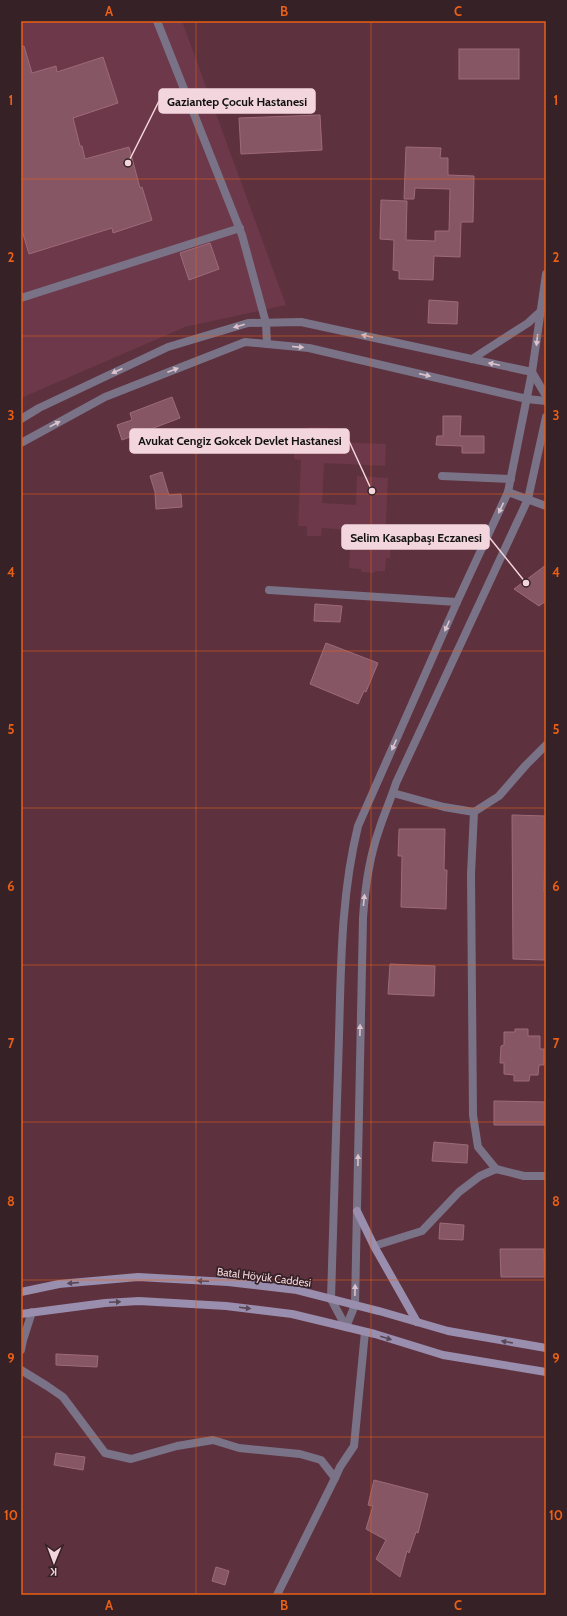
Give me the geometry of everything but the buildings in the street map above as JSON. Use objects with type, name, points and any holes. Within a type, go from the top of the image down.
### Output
[{"type":"main road","points":[[356,1211],[417,1322]]},
{"type":"main road","name":"Batal Höyük Caddesi","points":[[21,1292],[59,1284],[138,1277],[228,1282],[297,1290],[417,1322],[448,1332],[546,1348]]},
{"type":"main road","points":[[21,1314],[105,1303],[138,1301],[226,1306],[292,1314],[365,1332],[443,1355],[546,1372]]},
{"type":"street","points":[[157,21],[240,228],[266,323],[267,344]]},
{"type":"street","points":[[21,298],[240,228]]},
{"type":"street","points":[[346,1327],[331,1299],[342,941],[348,869],[358,826],[457,602],[508,492],[532,372],[546,274]]},
{"type":"street","points":[[472,359],[528,323],[540,312]]},
{"type":"street","points":[[21,419],[39,408],[168,347],[248,324],[266,323],[301,322],[532,372],[546,396]]},
{"type":"street","points":[[21,443],[105,397],[244,342],[309,348],[527,399],[546,402]]},
{"type":"street","points":[[346,1327],[355,1305],[362,918],[371,856],[378,830],[396,783],[528,499],[546,417]]},
{"type":"street","points":[[442,476],[511,479]]},
{"type":"street","points":[[508,492],[546,506]]},
{"type":"street","points":[[269,590],[457,602]]},
{"type":"street","points":[[393,793],[444,807],[474,812],[499,796],[546,745]]},
{"type":"street","points":[[474,812],[471,874],[473,1115],[478,1147],[496,1169],[524,1176],[546,1176]]},
{"type":"street","points":[[374,1246],[422,1232],[459,1192],[480,1176],[496,1169]]},
{"type":"street","points":[[21,1350],[22,1340],[32,1312]]},
{"type":"street","points":[[277,1595],[340,1467],[354,1446],[365,1332]]},
{"type":"street","points":[[21,1370],[63,1397],[105,1453],[131,1459],[177,1446],[213,1440],[239,1448],[300,1454],[321,1460],[335,1478]]},
{"type":"shaded area","points":[[21,21],[182,21],[286,305],[185,327],[21,398]]},
{"type":"shaded area","points":[[309,427],[331,428],[330,442],[386,444],[385,466],[324,463],[322,503],[356,505],[357,476],[388,478],[385,541],[390,542],[390,558],[386,558],[385,571],[375,571],[374,573],[361,572],[361,569],[349,568],[351,530],[322,528],[321,536],[307,536],[307,526],[298,526],[301,460],[294,459],[295,439],[308,439]]},
{"type":"place","name":"Gaziantep Çocuk Hastanesi","points":[[128,163]]},
{"type":"place","name":"Avukat Cengiz Gokcek Devlet Hastanesi","points":[[372,491]]},
{"type":"place","name":"Selim Kasapbaşı Eczanesi","points":[[526,583]]}]
